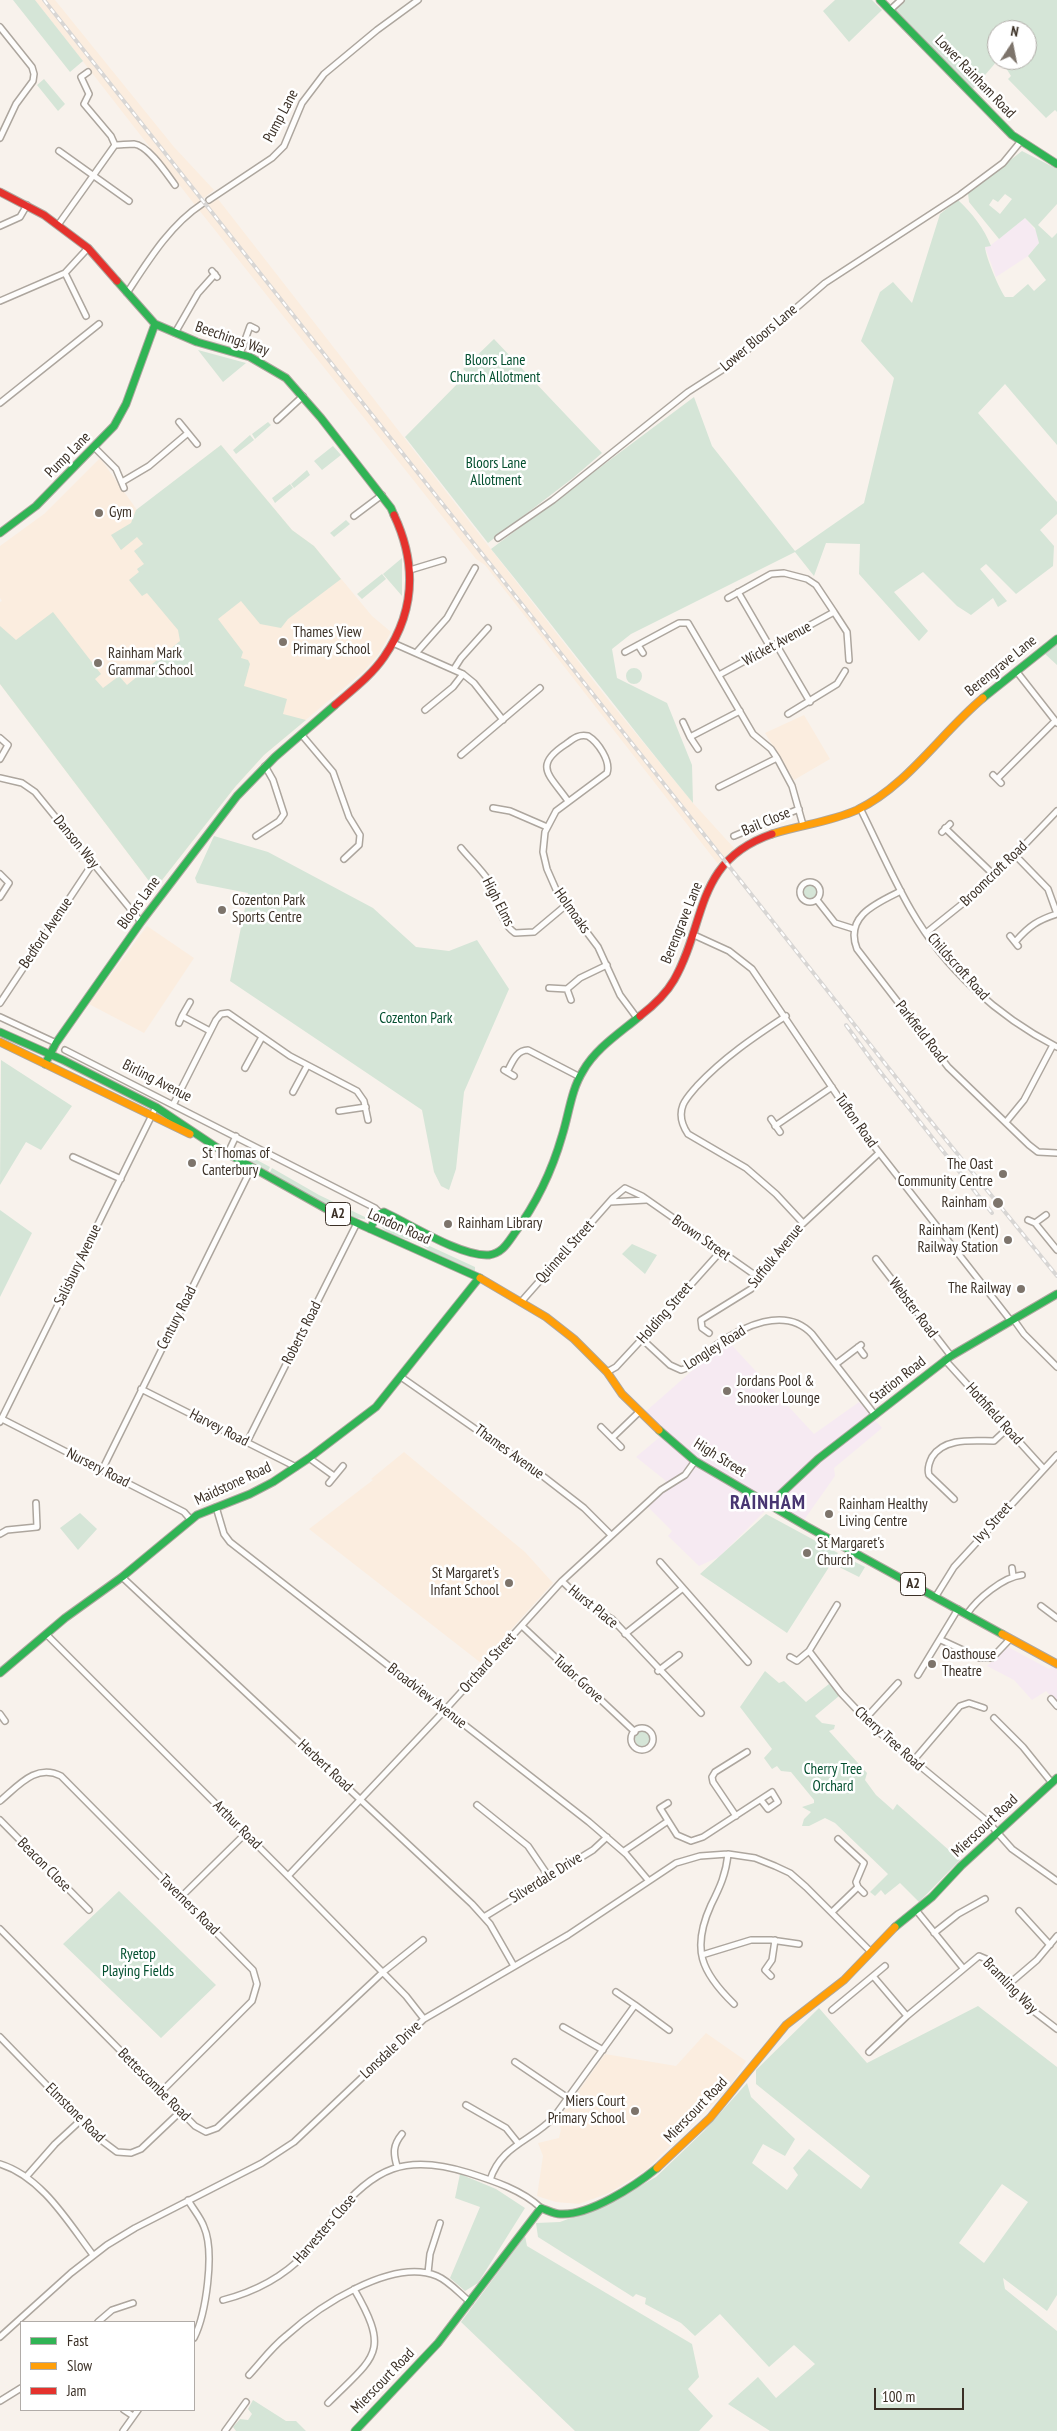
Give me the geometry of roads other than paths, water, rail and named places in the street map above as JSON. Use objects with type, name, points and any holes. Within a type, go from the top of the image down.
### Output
[{"type":"street","name":"Lower Rainham Road","points":[[880,0],[1021,141],[1057,164]]},
{"type":"street","points":[[890,10],[901,0]]},
{"type":"street","name":"Pump Lane","points":[[209,200],[272,158],[284,146],[302,103],[324,74],[416,1]]},
{"type":"street","points":[[0,27],[32,67],[34,74],[32,83],[21,96],[2,127],[0,138]]},
{"type":"street","points":[[88,72],[81,77],[88,94],[84,104],[111,136],[114,146]]},
{"type":"street","name":"Lower Bloors Lane","points":[[498,538],[553,500],[688,392],[730,365],[825,283],[960,195],[1003,163],[1021,141]]},
{"type":"street","points":[[58,225],[114,146],[134,144],[141,147],[153,156],[175,185]]},
{"type":"street","points":[[59,151],[129,201]]},
{"type":"street","name":"Beechings Way","points":[[0,192],[27,205],[58,225],[88,248],[155,324],[197,342],[240,354],[274,370],[286,378],[303,396],[382,495],[391,508],[402,532],[410,570],[407,606],[393,643]]},
{"type":"street","points":[[127,293],[158,247],[190,212],[202,204]]},
{"type":"street","points":[[0,226],[20,217],[27,205]]},
{"type":"street","points":[[0,301],[65,273],[88,248]]},
{"type":"street","points":[[65,273],[93,329]]},
{"type":"street","points":[[175,333],[198,294],[215,274]]},
{"type":"street","points":[[0,403],[99,324]]},
{"type":"street","name":"Pump Lane","points":[[0,533],[36,506],[95,448],[121,415],[155,324]]},
{"type":"street","points":[[240,354],[250,326],[256,329]]},
{"type":"street","points":[[277,420],[303,396]]},
{"type":"street","points":[[179,422],[197,444]]},
{"type":"street","points":[[95,448],[112,465],[123,485],[149,466],[188,432]]},
{"type":"street","points":[[354,516],[382,495]]},
{"type":"street","points":[[410,570],[443,560]]},
{"type":"street","points":[[416,654],[445,620],[475,568]]},
{"type":"street","points":[[728,598],[770,574],[784,573],[811,582],[827,600],[847,632],[850,645],[849,660]]},
{"type":"street","points":[[738,592],[770,647]]},
{"type":"street","name":"Wicket Avenue","points":[[719,675],[834,612]]},
{"type":"street","points":[[625,652],[685,622],[688,623],[753,734],[771,749],[777,758],[792,786],[803,824]]},
{"type":"street","points":[[454,669],[461,658],[488,628]]},
{"type":"street","name":"Berengrave Lane","points":[[496,1254],[502,1250],[514,1235],[540,1196],[562,1138],[580,1077],[594,1055],[672,983],[694,936],[708,893],[718,872],[734,856],[757,839],[779,830],[846,814],[881,795],[963,715],[1057,638]]},
{"type":"street","points":[[393,643],[463,674],[474,684],[504,720]]},
{"type":"street","name":"Bloors Lane","points":[[45,1064],[56,1043],[141,922],[237,796],[301,734],[365,679],[393,643]]},
{"type":"street","points":[[776,644],[810,702]]},
{"type":"street","points":[[638,645],[644,653]]},
{"type":"street","points":[[788,714],[838,684],[845,670]]},
{"type":"street","points":[[997,779],[1056,722],[1017,672]]},
{"type":"street","points":[[425,710],[453,687],[463,674]]},
{"type":"street","points":[[461,755],[540,688]]},
{"type":"street","points":[[690,737],[740,711]]},
{"type":"street","points":[[683,722],[698,749]]},
{"type":"street","points":[[301,734],[333,772],[348,817],[360,836],[359,845],[344,859]]},
{"type":"street","name":"Holmoaks","points":[[568,802],[547,770],[546,762],[550,754],[576,737],[588,736],[607,760],[609,770],[605,777],[556,811],[547,827],[544,840],[544,857],[552,882],[565,906],[590,936],[607,965],[620,995],[636,1018]]},
{"type":"street","points":[[0,738],[8,747],[0,759]]},
{"type":"street","points":[[719,787],[777,758]]},
{"type":"street","points":[[256,836],[279,821],[284,814],[274,780],[266,766]]},
{"type":"street","name":"Danson Way","points":[[0,778],[22,783],[35,792],[141,922]]},
{"type":"street","points":[[493,808],[510,811],[547,827]]},
{"type":"street","name":"Childscroft Road","points":[[860,808],[901,891],[926,933],[946,959],[984,997],[1008,1017],[1055,1046]]},
{"type":"street","name":"Bail Close","points":[[734,836],[799,809]]},
{"type":"street","name":"Broomcroft Road","points":[[926,933],[968,901],[1057,811]]},
{"type":"street","points":[[945,828],[994,876]]},
{"type":"street","name":"High Elms","points":[[461,848],[489,882],[508,928],[515,933],[534,932],[565,906]]},
{"type":"street","points":[[1010,936],[1017,943],[1028,926],[1038,920],[1057,914],[1048,890],[1015,855]]},
{"type":"street","name":"Bedford Avenue","points":[[0,1003],[93,864]]},
{"type":"street","points":[[0,874],[9,883],[0,897]]},
{"type":"street","points":[[811,882],[818,885],[820,893],[817,900],[810,902],[802,898],[800,892],[803,884],[811,882]]},
{"type":"street","points":[[817,900],[835,923],[854,929],[865,911],[901,891]]},
{"type":"street","name":"Parkfield Road","points":[[854,929],[857,949],[948,1067],[1038,1152],[1057,1153]]},
{"type":"street","name":"Tufton Road","points":[[694,936],[729,951],[745,962],[758,976],[832,1087],[879,1153],[1012,1320],[1057,1367]]},
{"type":"street","points":[[548,988],[567,990],[580,978],[607,965]]},
{"type":"street","points":[[567,990],[571,1000]]},
{"type":"street","points":[[179,1023],[190,1002]]},
{"type":"street","points":[[173,1105],[210,1030],[218,1017],[228,1013],[308,1066],[360,1094],[366,1107],[368,1120]]},
{"type":"street","points":[[182,1016],[210,1030]]},
{"type":"street","points":[[786,1016],[751,1039],[716,1068],[684,1102],[681,1115],[683,1126],[688,1134],[746,1168],[776,1194],[803,1223]]},
{"type":"street","points":[[0,1017],[56,1043]]},
{"type":"street","name":"London Road","points":[[0,1032],[50,1054],[156,1107],[204,1140]]},
{"type":"street","points":[[245,1068],[262,1037]]},
{"type":"street","name":"London Road","points":[[0,1042],[204,1140],[315,1203],[478,1278]]},
{"type":"street","points":[[1006,1122],[1024,1100],[1055,1046]]},
{"type":"street","name":"Birling Avenue","points":[[65,1050],[236,1136],[375,1208],[379,1212],[388,1213],[452,1246],[496,1254]]},
{"type":"street","points":[[514,1076],[505,1071],[517,1054],[523,1050],[528,1050],[580,1077]]},
{"type":"street","points":[[293,1092],[308,1066]]},
{"type":"street","points":[[775,1126],[832,1087]]},
{"type":"street","name":"Salisbury Avenue","points":[[1,1421],[156,1107]]},
{"type":"street","points":[[339,1111],[366,1107]]},
{"type":"street","points":[[770,1119],[780,1132]]},
{"type":"street","points":[[228,1153],[236,1136]]},
{"type":"street","name":"Suffolk Avenue","points":[[709,1333],[702,1328],[701,1320],[751,1289],[756,1283],[758,1274],[767,1269],[803,1223],[879,1153]]},
{"type":"street","points":[[73,1156],[121,1180]]},
{"type":"street","name":"Century Road","points":[[102,1470],[252,1167]]},
{"type":"street","name":"Brown Street","points":[[610,1202],[626,1188],[752,1273],[758,1274]]},
{"type":"street","points":[[610,1202],[646,1200]]},
{"type":"street","name":"Quinnell Street","points":[[521,1302],[610,1202]]},
{"type":"street","points":[[370,1229],[379,1212]]},
{"type":"street","points":[[1035,1224],[1046,1215]]},
{"type":"street","points":[[1028,1220],[1035,1224],[1057,1250]]},
{"type":"street","name":"Roberts Road","points":[[247,1442],[357,1223]]},
{"type":"street","name":"Holding Street","points":[[607,1372],[616,1367],[721,1251]]},
{"type":"street","name":"Webster Road","points":[[876,1259],[948,1358]]},
{"type":"street","name":"High Street","points":[[478,1278],[560,1327],[607,1372],[622,1394],[639,1412],[695,1461],[769,1505],[1057,1664]]},
{"type":"street","name":"Maidstone Road","points":[[0,1673],[80,1606],[122,1577],[191,1520],[203,1512],[263,1488],[309,1458],[376,1406],[478,1278]]},
{"type":"street","name":"Station Road","points":[[769,1505],[816,1460],[948,1358],[1057,1294]]},
{"type":"street","name":"Longley Road","points":[[642,1339],[670,1365],[681,1370],[738,1332],[771,1320],[787,1320],[807,1329],[875,1415]]},
{"type":"street","points":[[836,1364],[859,1346],[864,1355]]},
{"type":"street","name":"Hothfield Road","points":[[948,1358],[1007,1429],[1043,1468]]},
{"type":"street","name":"Thames Avenue","points":[[401,1377],[544,1477],[584,1508],[611,1535]]},
{"type":"street","name":"Harvey Road","points":[[141,1389],[296,1467]]},
{"type":"street","points":[[612,1438],[639,1412]]},
{"type":"street","name":"Nursery Road","points":[[1,1421],[184,1512],[191,1520]]},
{"type":"street","points":[[601,1427],[621,1447]]},
{"type":"street","points":[[954,1499],[929,1475],[929,1463],[935,1452],[950,1443],[994,1441],[1007,1429]]},
{"type":"street","name":"Ivy Street","points":[[936,1596],[954,1566],[1057,1455]]},
{"type":"street","points":[[309,1458],[334,1476]]},
{"type":"street","name":"Orchard Street","points":[[288,1876],[445,1710],[562,1581],[666,1486],[685,1475],[695,1461]]},
{"type":"street","points":[[329,1483],[343,1466]]},
{"type":"street","points":[[0,1534],[7,1530],[37,1527],[36,1503]]},
{"type":"street","name":"Broadview Avenue","points":[[216,1507],[224,1534],[230,1542],[607,1837],[624,1851],[648,1880]]},
{"type":"street","points":[[660,1562],[748,1662]]},
{"type":"street","points":[[1012,1568],[1013,1576]]},
{"type":"street","points":[[967,1614],[981,1597],[1013,1576],[1022,1575]]},
{"type":"street","name":"Herbert Road","points":[[122,1577],[361,1799],[484,1917],[514,1966]]},
{"type":"street","name":"Hurst Place","points":[[562,1581],[587,1605],[612,1619],[658,1671],[701,1713]]},
{"type":"street","name":"Hurst Place","points":[[625,1634],[683,1588]]},
{"type":"street","points":[[790,1657],[797,1661],[809,1651],[837,1605]]},
{"type":"street","points":[[1041,1606],[1057,1618]]},
{"type":"street","points":[[918,1675],[941,1640],[958,1609]]},
{"type":"street","name":"Tudor Grove","points":[[522,1626],[634,1732]]},
{"type":"street","name":"Arthur Road","points":[[46,1634],[383,1972],[424,2019]]},
{"type":"street","points":[[941,1640],[980,1658],[992,1658],[1010,1639]]},
{"type":"street","name":"Cherry Tree Road","points":[[809,1651],[841,1694],[865,1720],[988,1822],[1012,1850],[1057,1881]]},
{"type":"street","points":[[658,1671],[679,1655]]},
{"type":"street","points":[[865,1720],[898,1683]]},
{"type":"street","points":[[1051,1698],[1057,1706]]},
{"type":"street","points":[[913,1761],[960,1706],[969,1703],[984,1708]]},
{"type":"street","points":[[696,1708],[701,1704]]},
{"type":"street","points":[[0,1714],[5,1720]]},
{"type":"street","points":[[994,1718],[1018,1741],[1054,1781]]},
{"type":"street","name":"Tudor Grove","points":[[644,1728],[650,1732],[653,1741],[649,1747],[643,1750],[634,1745],[632,1738],[634,1732],[644,1728]]},
{"type":"street","points":[[736,1816],[713,1782],[712,1777],[715,1772],[747,1752]]},
{"type":"street","name":"Taverners Road","points":[[0,1801],[31,1775],[41,1772],[57,1774],[250,1966],[255,1975],[256,1988],[252,2001],[160,2092]]},
{"type":"street","name":"Mierscourt Road","points":[[354,2431],[421,2363],[541,2208],[558,2214],[576,2212],[613,2198],[638,2184],[668,2159],[710,2118],[744,2079],[786,2025],[832,1990],[1054,1781]]},
{"type":"street","points":[[668,1803],[660,1808],[668,1821],[680,1837],[695,1841],[761,1800]]},
{"type":"street","points":[[477,1805],[528,1846],[549,1877]]},
{"type":"street","name":"Beacon Close","points":[[0,1820],[89,1910]]},
{"type":"street","points":[[624,1851],[668,1821]]},
{"type":"street","points":[[181,1897],[245,1834]]},
{"type":"street","name":"Silverdale Drive","points":[[484,1917],[593,1850],[607,1837]]},
{"type":"street","points":[[838,1839],[864,1863],[856,1882],[864,1893]]},
{"type":"street","points":[[728,1854],[724,1880],[704,1923],[701,1942],[702,1955],[710,1977],[734,2004]]},
{"type":"street","name":"Lonsdale Drive","points":[[0,2337],[93,2255],[134,2228],[262,2164],[294,2142],[424,2019],[568,1935],[648,1880],[688,1858],[728,1854],[755,1858],[785,1871],[806,1887],[871,1952]]},
{"type":"street","points":[[832,1912],[858,1887]]},
{"type":"street","points":[[934,1934],[958,1914],[985,1899]]},
{"type":"street","name":"Bramling Way","points":[[916,1910],[963,1968]]},
{"type":"street","points":[[1019,1911],[1050,1945]]},
{"type":"street","name":"Bettescombe Road","points":[[0,1929],[180,2112],[198,2129],[206,2132],[213,2130],[383,1972],[423,1940]]},
{"type":"street","points":[[1009,1984],[1050,1945],[1056,1936]]},
{"type":"street","points":[[702,1955],[751,1940],[775,1940],[799,1944]]},
{"type":"street","points":[[771,1976],[765,1970],[771,1963],[775,1940]]},
{"type":"street","name":"Bramling Way","points":[[869,2052],[907,2016],[977,1956],[981,1956],[1009,1984],[1032,2011],[1057,2029]]},
{"type":"street","points":[[832,2010],[885,1966]]},
{"type":"street","points":[[873,1976],[907,2016]]},
{"type":"street","points":[[616,1992],[669,2030]]},
{"type":"street","points":[[490,2180],[498,2161],[518,2143],[545,2126],[568,2098],[635,2005]]},
{"type":"street","points":[[563,2027],[603,2050]]},
{"type":"street","name":"Elmstone Road","points":[[0,2037],[112,2150],[131,2153],[145,2146],[180,2112]]},
{"type":"street","points":[[516,2062],[568,2098]]},
{"type":"street","points":[[466,2105],[504,2126],[518,2143]]},
{"type":"street","points":[[26,2178],[55,2144],[81,2120]]},
{"type":"street","points":[[397,2166],[394,2150],[402,2134]]},
{"type":"street","points":[[0,2164],[26,2178],[54,2204],[93,2255]]},
{"type":"street","name":"Harvesters Close","points":[[223,2300],[254,2290],[290,2268],[305,2254],[354,2194],[376,2176],[397,2166],[417,2164],[442,2167],[490,2180],[523,2195],[541,2208]]},
{"type":"street","points":[[188,2200],[204,2227],[208,2256],[204,2302],[195,2334]]},
{"type":"street","points":[[428,2273],[430,2254],[440,2223]]},
{"type":"street","points":[[250,2375],[279,2342],[299,2324],[324,2306],[354,2290],[396,2274],[428,2273],[443,2279],[470,2302]]},
{"type":"street","name":"Mierscourt Road","points":[[328,2403],[365,2364],[376,2346],[375,2331],[369,2315],[354,2290]]},
{"type":"street","points":[[99,2321],[112,2310],[133,2303]]},
{"type":"street","points":[[0,2401],[20,2389]]},
{"type":"street","points":[[225,2431],[246,2402]]},
{"type":"street","points":[[126,2411],[133,2416]]},
{"type":"street","points":[[123,2431],[137,2411]]},
{"type":"railway","points":[[44,0],[925,1114],[1057,1276]]},
{"type":"railway","points":[[846,1025],[878,1069],[992,1213]]},
{"type":"place","name":"Gym","points":[[99,513]]},
{"type":"place","name":"Thames View Primary School","points":[[283,642]]},
{"type":"place","name":"Rainham Mark Grammar School","points":[[98,663]]},
{"type":"place","name":"Cozenton Park Sports Centre","points":[[222,910]]},
{"type":"place","name":"St Thomas of Canterbury","points":[[192,1163]]},
{"type":"place","name":"The Oast Community Centre","points":[[1003,1174]]},
{"type":"place","name":"Rainham","points":[[998,1203]]},
{"type":"place","name":"Rainham Library","points":[[448,1224]]},
{"type":"place","name":"Rainham (Kent) Railway Station","points":[[1008,1240]]},
{"type":"place","name":"The Railway","points":[[1021,1289]]},
{"type":"place","name":"Jordans Pool & Snooker Lounge","points":[[727,1391]]},
{"type":"place","name":"Rainham Healthy Living Centre","points":[[829,1514]]},
{"type":"place","name":"St Margaret's Church","points":[[807,1553]]},
{"type":"place","name":"St Margaret's Infant School","points":[[509,1583]]},
{"type":"place","name":"Oasthouse Theatre","points":[[932,1664]]},
{"type":"place","name":"Miers Court Primary School","points":[[635,2111]]},
{"type":"district","name":"RAINHAM","points":[[768,1503]]},
{"type":"park label","name":"Bloors Lane Church Allotment","points":[[495,370]]},
{"type":"park label","name":"Bloors Lane Allotment","points":[[496,472]]},
{"type":"park label","name":"Cozenton Park","points":[[416,1019]]},
{"type":"park label","name":"Cherry Tree Orchard","points":[[833,1778]]},
{"type":"park label","name":"Ryetop Playing Fields","points":[[138,1964]]}]
